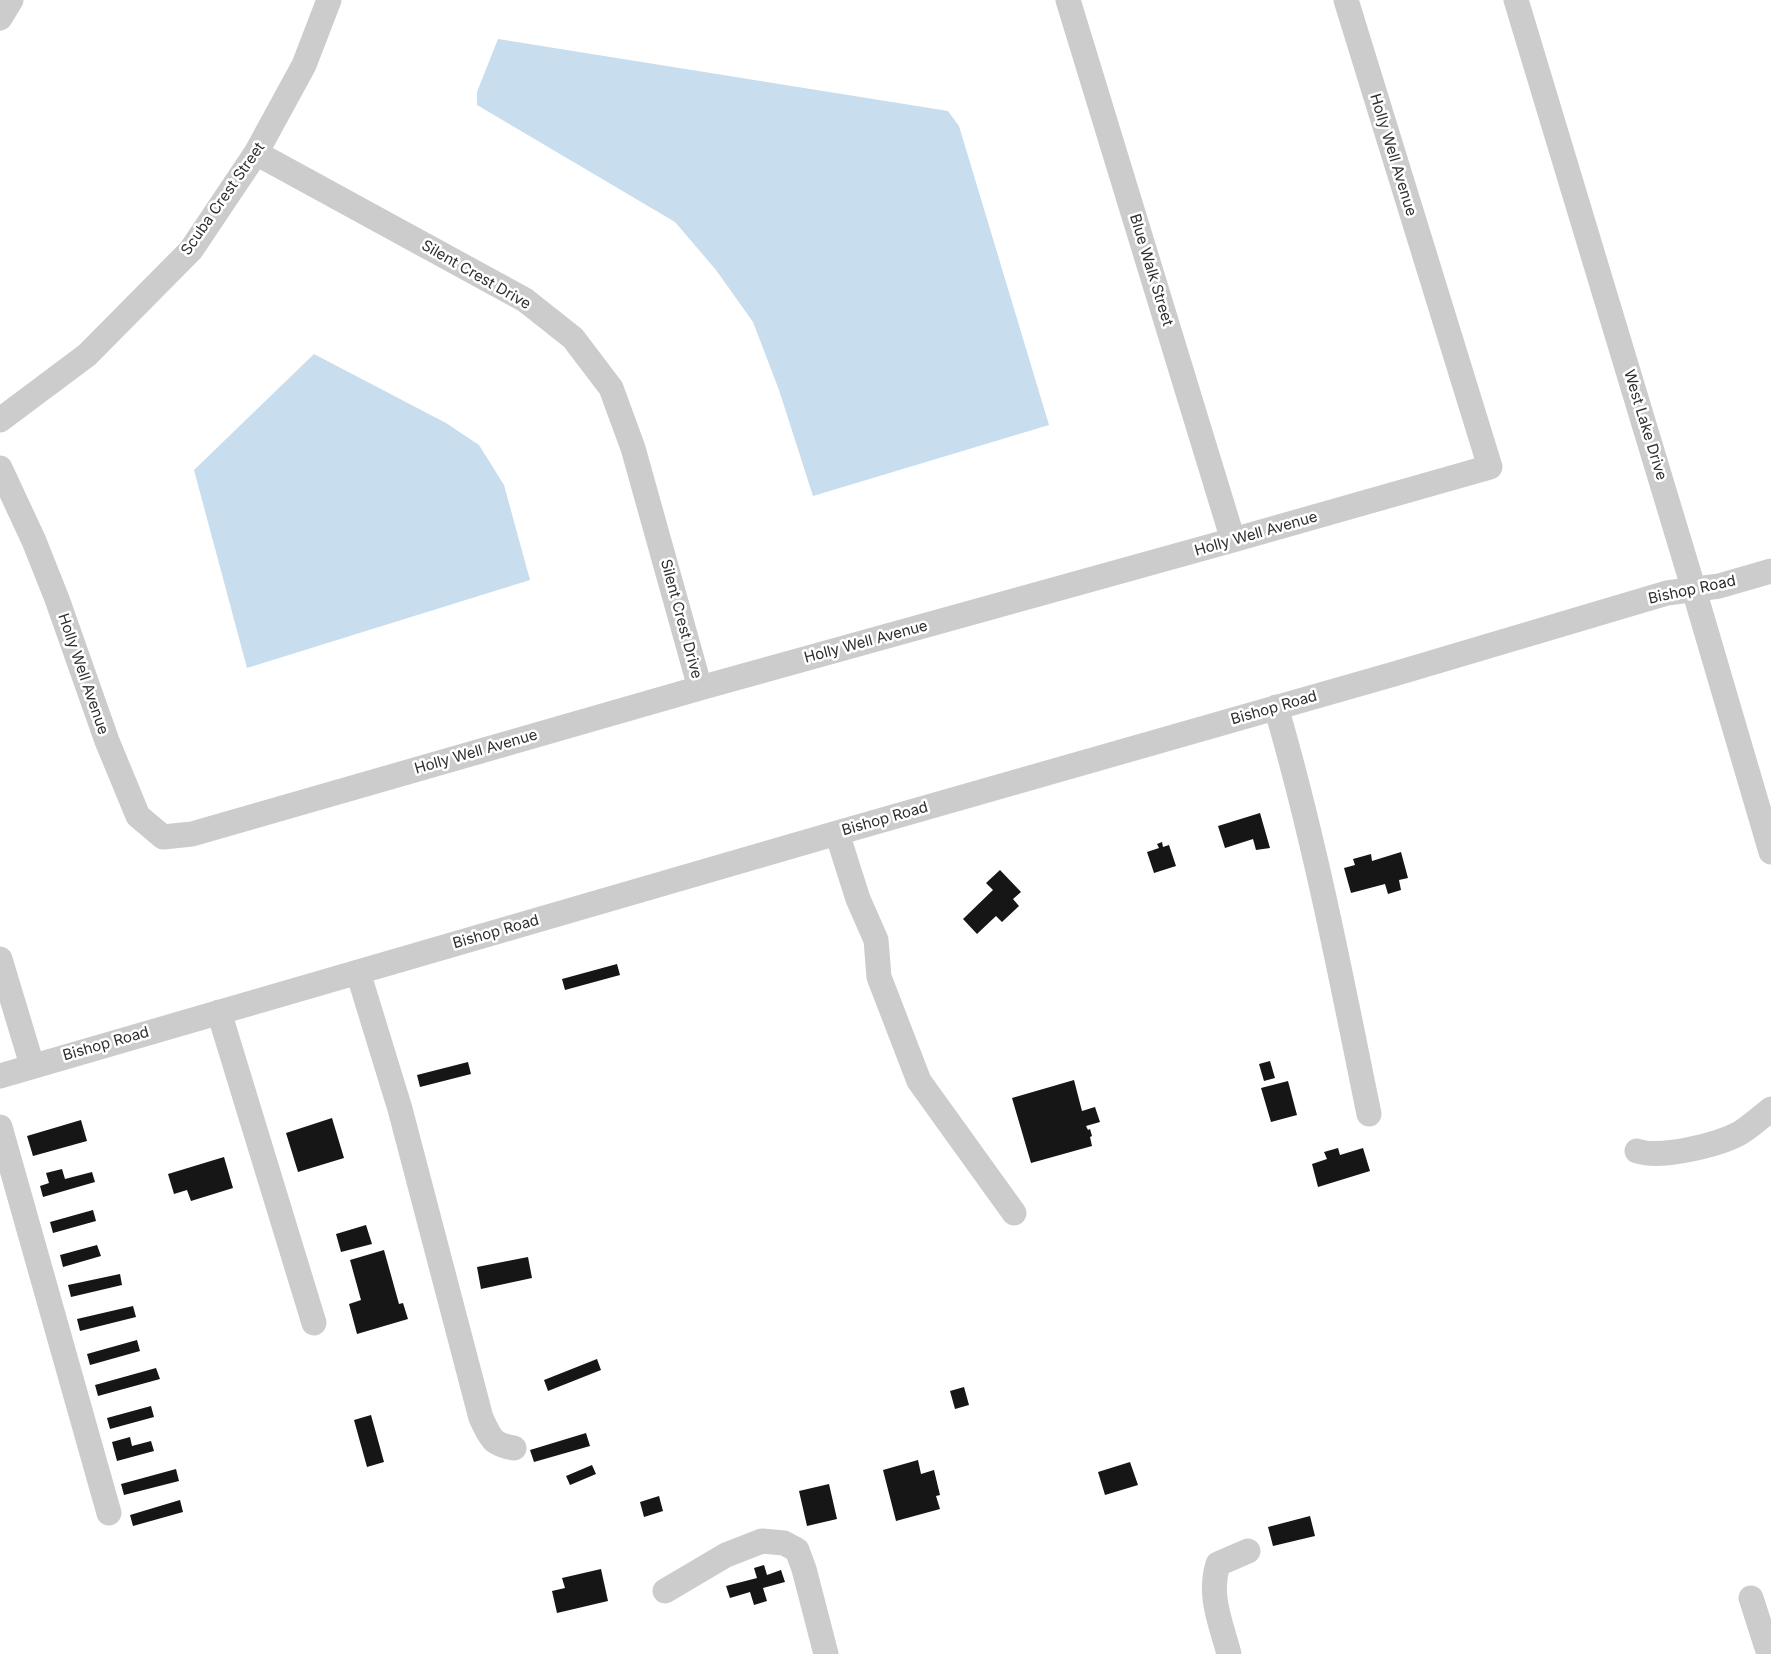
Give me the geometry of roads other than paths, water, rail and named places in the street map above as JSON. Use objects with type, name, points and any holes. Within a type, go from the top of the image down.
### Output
[{"type":"street","points":[[0,18],[11,0]]},
{"type":"street","name":"Scuba Crest Street","points":[[0,420],[87,355],[190,250],[256,153],[304,65],[329,0]]},
{"type":"street","name":"Blue Walk Street","points":[[1068,0],[1233,540]]},
{"type":"street","name":"Holly Well Avenue","points":[[0,468],[34,541],[57,599],[107,741],[138,816],[163,837],[192,834],[700,688],[1490,467],[1346,0]]},
{"type":"street","name":"West Lake Drive","points":[[1516,0],[1694,590],[1766,819],[1771,852]]},
{"type":"street","name":"Silent Crest Drive","points":[[256,153],[525,300],[573,338],[611,388],[633,448],[700,688]]},
{"type":"street","name":"Bishop Road","points":[[0,1076],[32,1065],[1394,674],[1667,593],[1719,586],[1771,571]]},
{"type":"street","points":[[1276,707],[1301,795],[1320,874],[1369,1114]]},
{"type":"street","points":[[837,833],[858,899],[876,940],[879,977],[919,1081],[1014,1213]]},
{"type":"street","points":[[0,959],[32,1065]]},
{"type":"street","points":[[358,972],[400,1108],[481,1418],[490,1436],[499,1445],[514,1448]]},
{"type":"street","points":[[219,1012],[314,1323]]},
{"type":"street","points":[[1637,1151],[1646,1154],[1657,1154],[1715,1144],[1740,1132],[1771,1109]]},
{"type":"street","points":[[0,1127],[109,1513]]},
{"type":"street","points":[[665,1591],[726,1555],[762,1542],[784,1544],[797,1550],[804,1569],[826,1654]]},
{"type":"street","points":[[1229,1654],[1213,1597],[1213,1578],[1218,1564],[1248,1551]]},
{"type":"street","points":[[1751,1598],[1769,1654]]},
{"type":"water","points":[[498,39],[948,111],[959,126],[1049,425],[813,496],[779,390],[753,322],[716,270],[675,222],[477,105],[477,92]]},
{"type":"water","points":[[314,354],[446,423],[479,445],[504,485],[530,580],[247,668],[194,470]]}]
